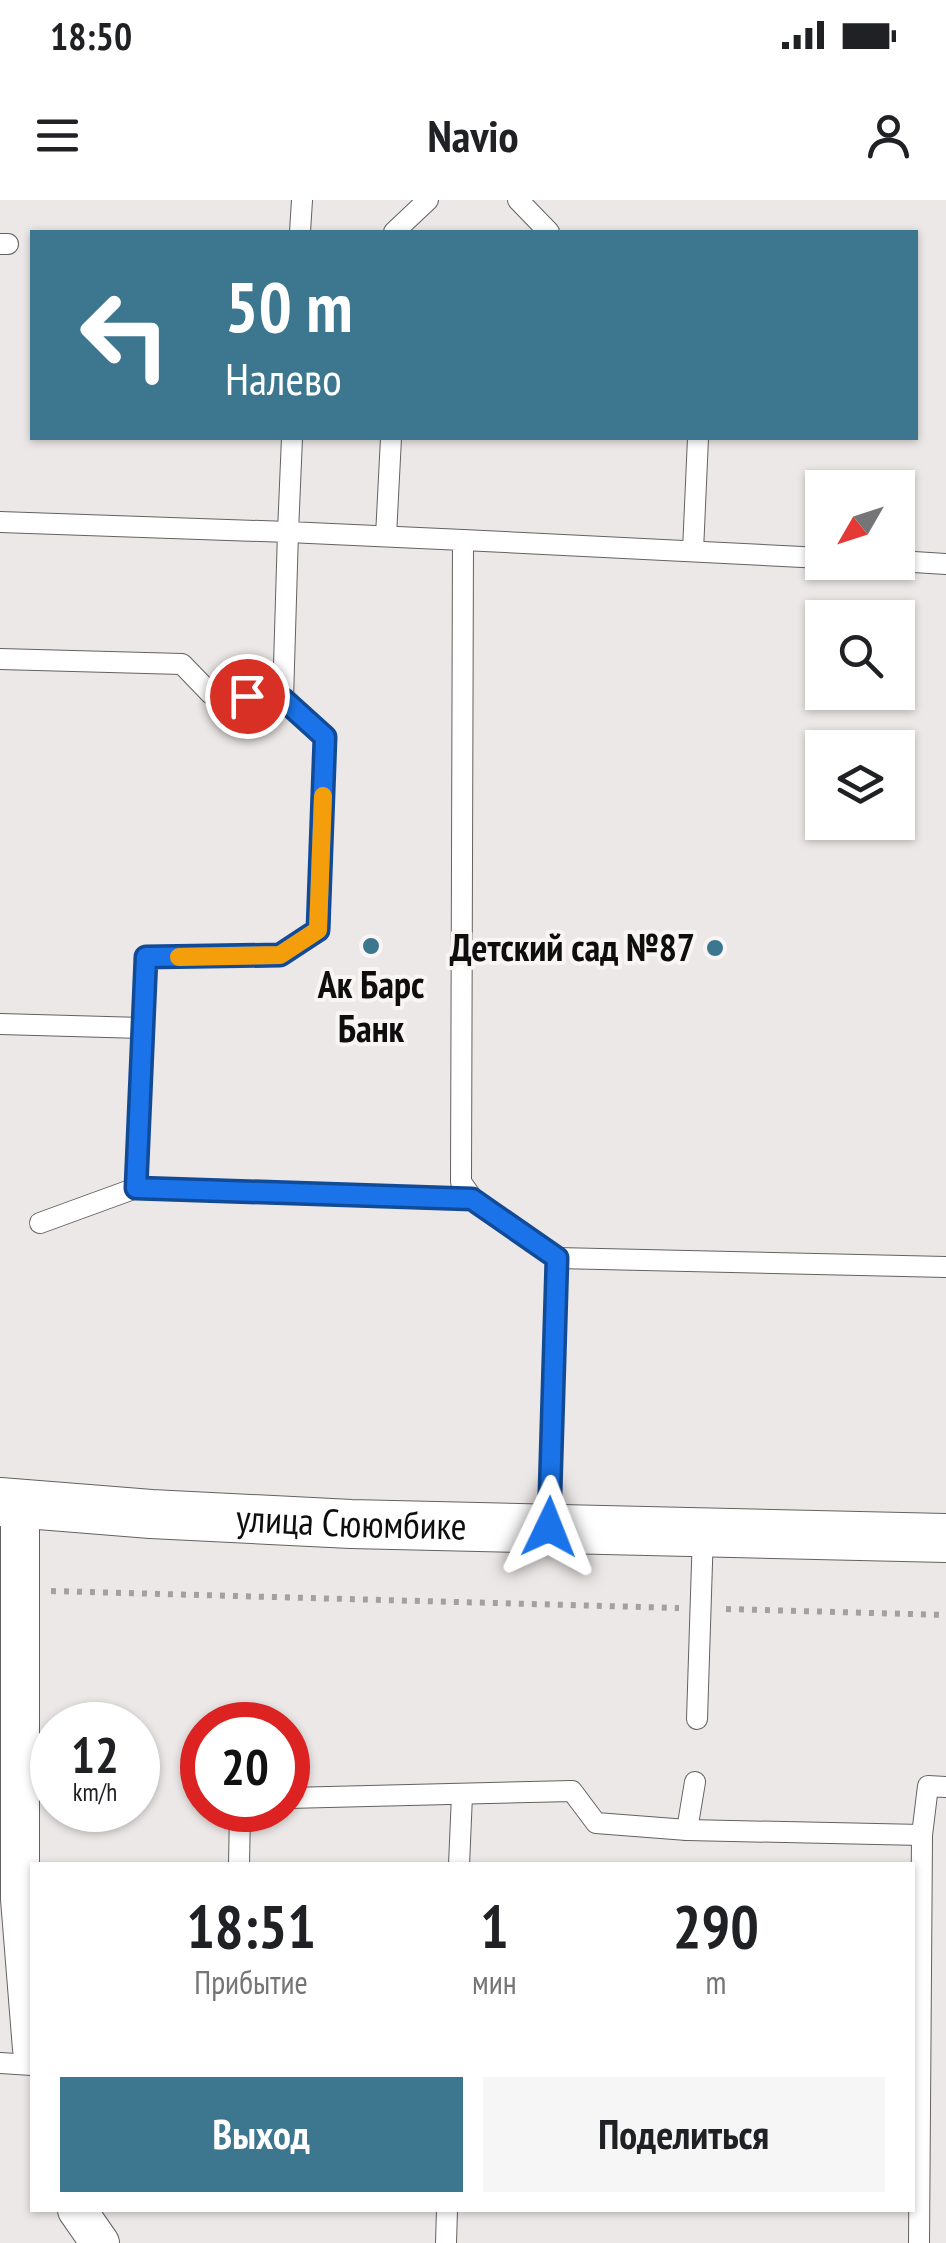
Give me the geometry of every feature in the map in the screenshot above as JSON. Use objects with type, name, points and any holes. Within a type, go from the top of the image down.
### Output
[{"type":"street","name":"улица Сююмбике","points":[[10,1503],[333,1523],[946,1538]]},
{"type":"street","points":[[10,1503],[20,1590],[30,2038]]},
{"type":"street","points":[[79,2212],[100,2243]]},
{"type":"lane","points":[[300,230],[302,200]]},
{"type":"lane","points":[[396,230],[428,200]]},
{"type":"lane","points":[[518,200],[547,230]]},
{"type":"lane","points":[[283,699],[292,440]]},
{"type":"lane","points":[[386,536],[391,440]]},
{"type":"lane","points":[[693,552],[698,440]]},
{"type":"lane","points":[[0,522],[805,557]]},
{"type":"lane","points":[[463,540],[462,1182],[472,1199],[557,1258],[946,1267]]},
{"type":"lane","points":[[915,563],[946,564]]},
{"type":"lane","points":[[0,659],[182,664],[211,694],[283,699],[325,737],[318,930],[280,955],[146,957],[136,1188]]},
{"type":"lane","points":[[0,1024],[142,1028]]},
{"type":"lane","points":[[40,1224],[136,1188],[472,1199]]},
{"type":"lane","points":[[549,1527],[557,1258]]},
{"type":"lane","points":[[697,1719],[703,1532]]},
{"type":"lane","points":[[687,1830],[694,1782]]},
{"type":"lane","points":[[918,2243],[916,2060],[922,1836],[928,1786],[946,1787]]},
{"type":"lane","points":[[310,1798],[572,1791],[596,1822],[687,1830],[922,1836]]},
{"type":"lane","points":[[459,1862],[462,1796]]},
{"type":"lane","points":[[238,1862],[239,1832]]},
{"type":"lane","points":[[0,2063],[30,2065]]},
{"type":"lane","points":[[446,2212],[446,2243]]},
{"type":"path","points":[[20,1590],[946,1615]]},
{"type":"slow traffic","points":[[179,957],[280,955],[318,930],[323,796]]},
{"type":"place","name":"Ак Барс Банк","points":[[371,946]]},
{"type":"place","name":"Детский сад №87","points":[[715,948]]},
{"type":"route","points":[[247,696],[283,699],[325,737],[318,930],[280,955],[146,957],[136,1188],[472,1199],[557,1258],[549,1527]]}]
